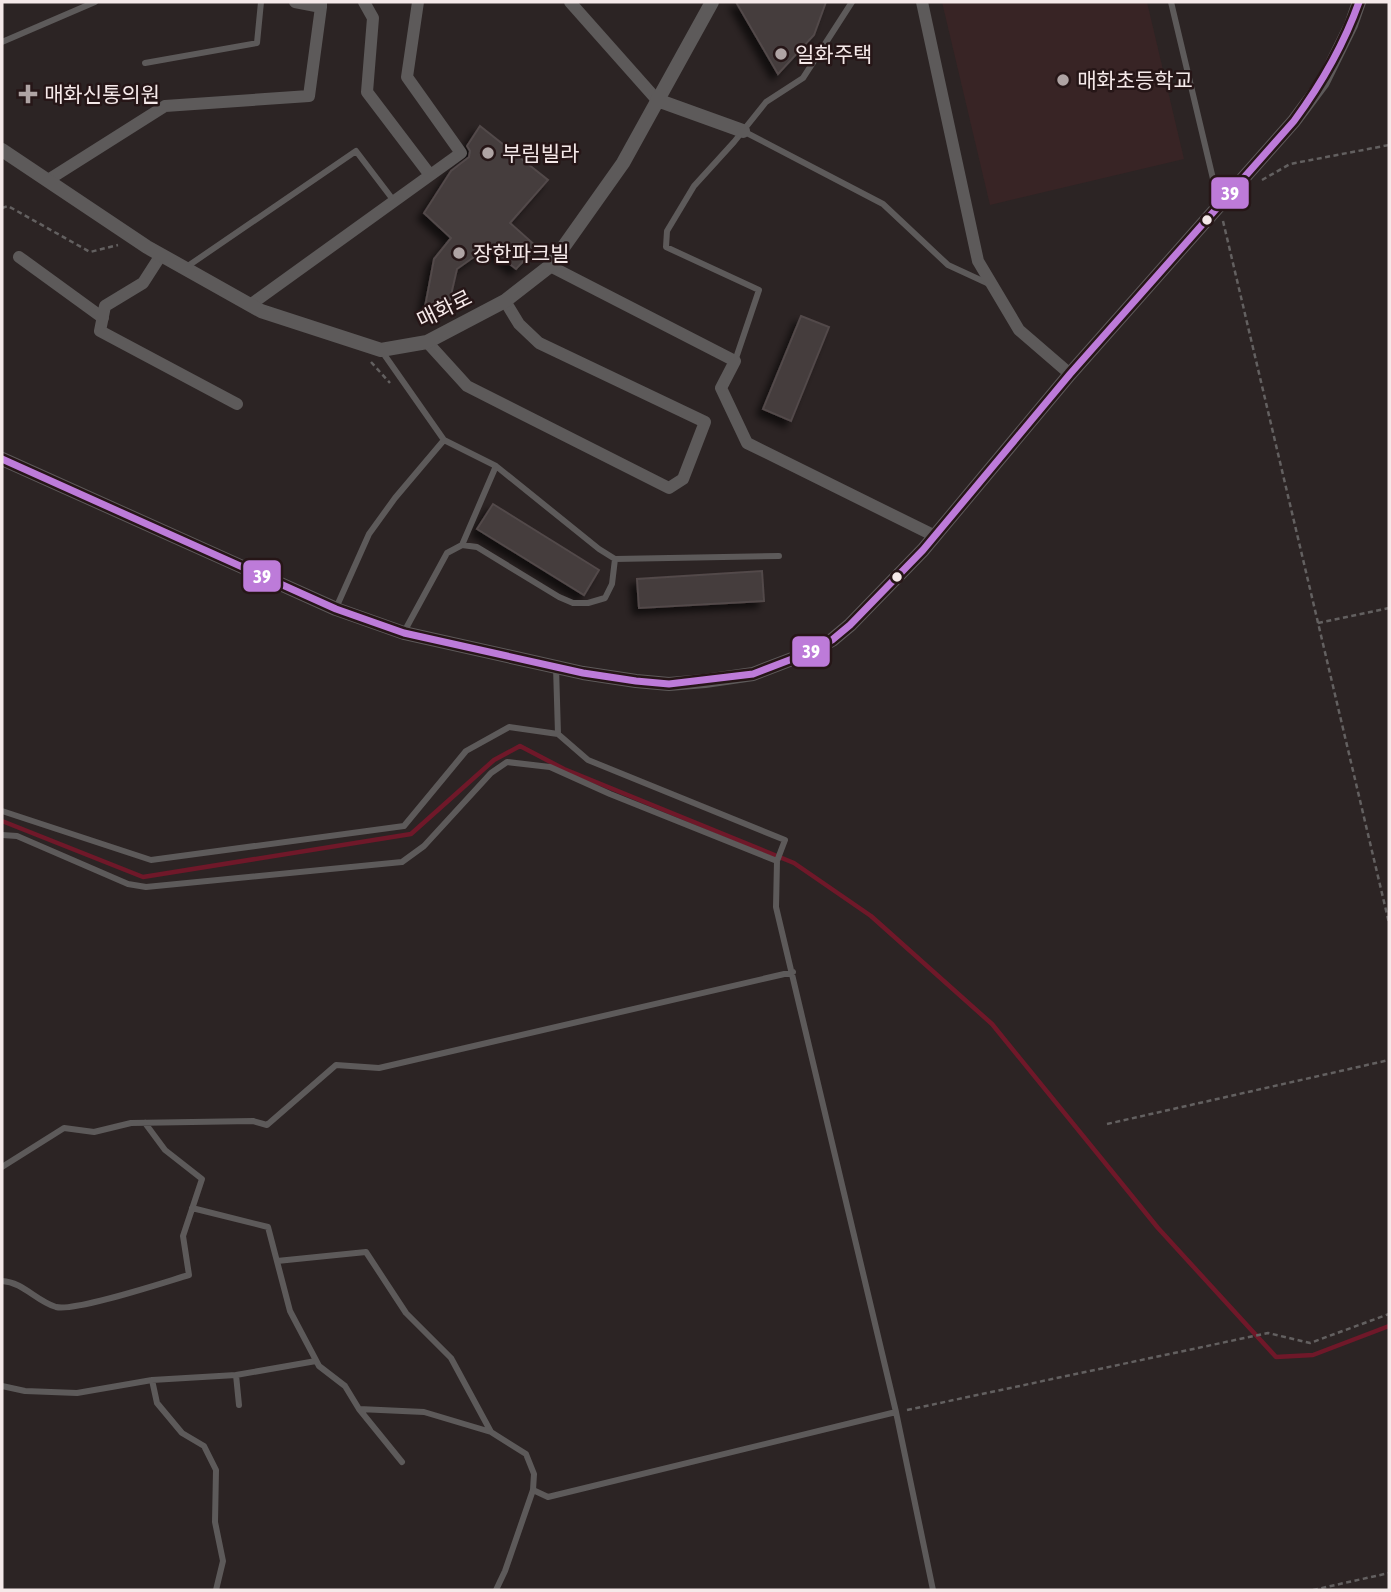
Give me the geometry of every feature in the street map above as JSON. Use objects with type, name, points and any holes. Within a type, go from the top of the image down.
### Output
[{"type":"street","points":[[48,180],[165,106],[309,96],[321,5],[295,2]]},
{"type":"street","points":[[364,2],[373,18],[367,92],[430,175]]},
{"type":"street","points":[[250,305],[461,153],[407,78],[418,2]]},
{"type":"street","points":[[570,2],[657,100],[743,131]]},
{"type":"street","name":"매화로","points":[[382,351],[427,342],[505,301],[550,266],[623,163],[712,2]]},
{"type":"street","points":[[922,2],[978,261],[1018,330],[1070,374]]},
{"type":"street","points":[[2,459],[335,609],[404,633],[556,667],[636,681],[669,684],[728,678],[773,667],[832,640],[850,625],[935,536],[1070,374],[1294,121],[1323,82],[1351,25],[1359,2]]},
{"type":"street","points":[[2,150],[161,255],[250,305],[382,351]]},
{"type":"street","points":[[161,255],[143,283],[105,306],[100,331],[237,404]]},
{"type":"street","points":[[19,257],[103,318]]},
{"type":"street","points":[[550,266],[735,361],[722,388],[747,443],[935,536]]},
{"type":"street","points":[[427,342],[467,386],[669,488],[683,479],[705,422],[539,343],[519,324],[505,301]]},
{"type":"lane","points":[[2,42],[95,2]]},
{"type":"lane","points":[[145,63],[257,43],[261,2]]},
{"type":"lane","points":[[735,361],[759,290],[666,247],[667,231],[694,186],[766,102],[803,78],[852,2]]},
{"type":"lane","points":[[1171,2],[1219,206]]},
{"type":"lane","points":[[743,131],[883,204],[948,265],[992,285]]},
{"type":"lane","points":[[185,268],[355,151],[394,201]]},
{"type":"lane","points":[[382,351],[444,440],[496,466],[615,559],[779,556]]},
{"type":"lane","points":[[335,609],[369,534],[395,498],[444,440]]},
{"type":"lane","points":[[404,633],[447,554],[462,545],[496,466]]},
{"type":"lane","points":[[462,545],[477,547],[573,603],[588,603],[605,598],[612,584],[615,559]]},
{"type":"lane","points":[[556,667],[558,734]]},
{"type":"lane","points":[[2,811],[151,860],[404,826],[467,751],[509,727],[558,734],[588,760],[785,841],[777,861],[776,907],[896,1412],[933,1590]]},
{"type":"lane","points":[[2,835],[17,836],[128,884],[146,887],[402,862],[424,846],[491,773],[507,762],[550,767],[777,861]]},
{"type":"lane","points":[[2,1167],[64,1128],[94,1132],[131,1123],[253,1121],[267,1125],[335,1065],[379,1068],[793,972]]},
{"type":"lane","points":[[2,1281],[12,1281],[57,1307],[79,1306],[189,1275],[183,1236],[202,1179],[165,1150],[145,1123]]},
{"type":"lane","points":[[192,1208],[268,1227],[290,1311],[316,1361],[345,1386],[359,1409],[402,1462]]},
{"type":"lane","points":[[277,1261],[366,1252],[405,1313],[451,1358],[491,1432]]},
{"type":"lane","points":[[2,1386],[25,1391],[77,1393],[152,1380],[236,1375],[316,1361]]},
{"type":"lane","points":[[236,1375],[239,1405]]},
{"type":"lane","points":[[152,1380],[157,1403],[182,1433],[204,1446],[216,1470],[215,1522],[223,1561],[216,1590]]},
{"type":"lane","points":[[359,1409],[424,1412],[491,1432],[526,1454],[534,1474],[533,1490],[506,1572],[496,1590]]},
{"type":"lane","points":[[533,1490],[548,1497],[896,1412]]},
{"type":"path","points":[[1255,185],[1290,164],[1389,145]]},
{"type":"path","points":[[1219,206],[1389,923]]},
{"type":"path","points":[[1318,623],[1389,608]]},
{"type":"path","points":[[1107,1124],[1389,1060]]},
{"type":"path","points":[[896,1412],[1268,1333],[1310,1343],[1389,1314]]},
{"type":"path","points":[[1313,1590],[1389,1573]]},
{"type":"shaded area","name":"매화초등학교","points":[[942,2],[1147,2],[1184,159],[990,205]]},
{"type":"building","name":"일화주택","points":[[736,2],[826,2],[814,35],[778,74]]},
{"type":"building","points":[[480,126],[548,180],[510,223],[537,247],[516,269],[488,247],[457,269],[448,308],[424,312],[434,259],[451,238],[424,213],[451,171],[469,157],[467,146]]},
{"type":"building","points":[[801,316],[829,327],[791,421],[763,409]]},
{"type":"building","points":[[493,504],[599,570],[584,595],[477,529]]},
{"type":"building","points":[[762,571],[764,601],[639,608],[637,579]]},
{"type":"waterway","points":[[2,821],[143,877],[411,834],[494,760],[520,746],[564,769],[794,863],[871,916],[992,1024],[1158,1228],[1276,1357],[1313,1355],[1389,1326]]},
{"type":"transit line","name":"39","points":[[2,459],[336,609],[404,633],[583,673],[636,681],[669,684],[753,674],[813,651],[832,640],[923,550],[1070,374],[1294,121],[1331,64],[1359,2]]},
{"type":"place","name":"일화주택","points":[[781,54]]},
{"type":"place","name":"매화초등학교","points":[[1063,80]]},
{"type":"place","name":"매화신통의원","points":[[28,94]]},
{"type":"place","name":"부림빌라","points":[[488,153]]},
{"type":"place","name":"장한파크빌","points":[[459,253]]}]
